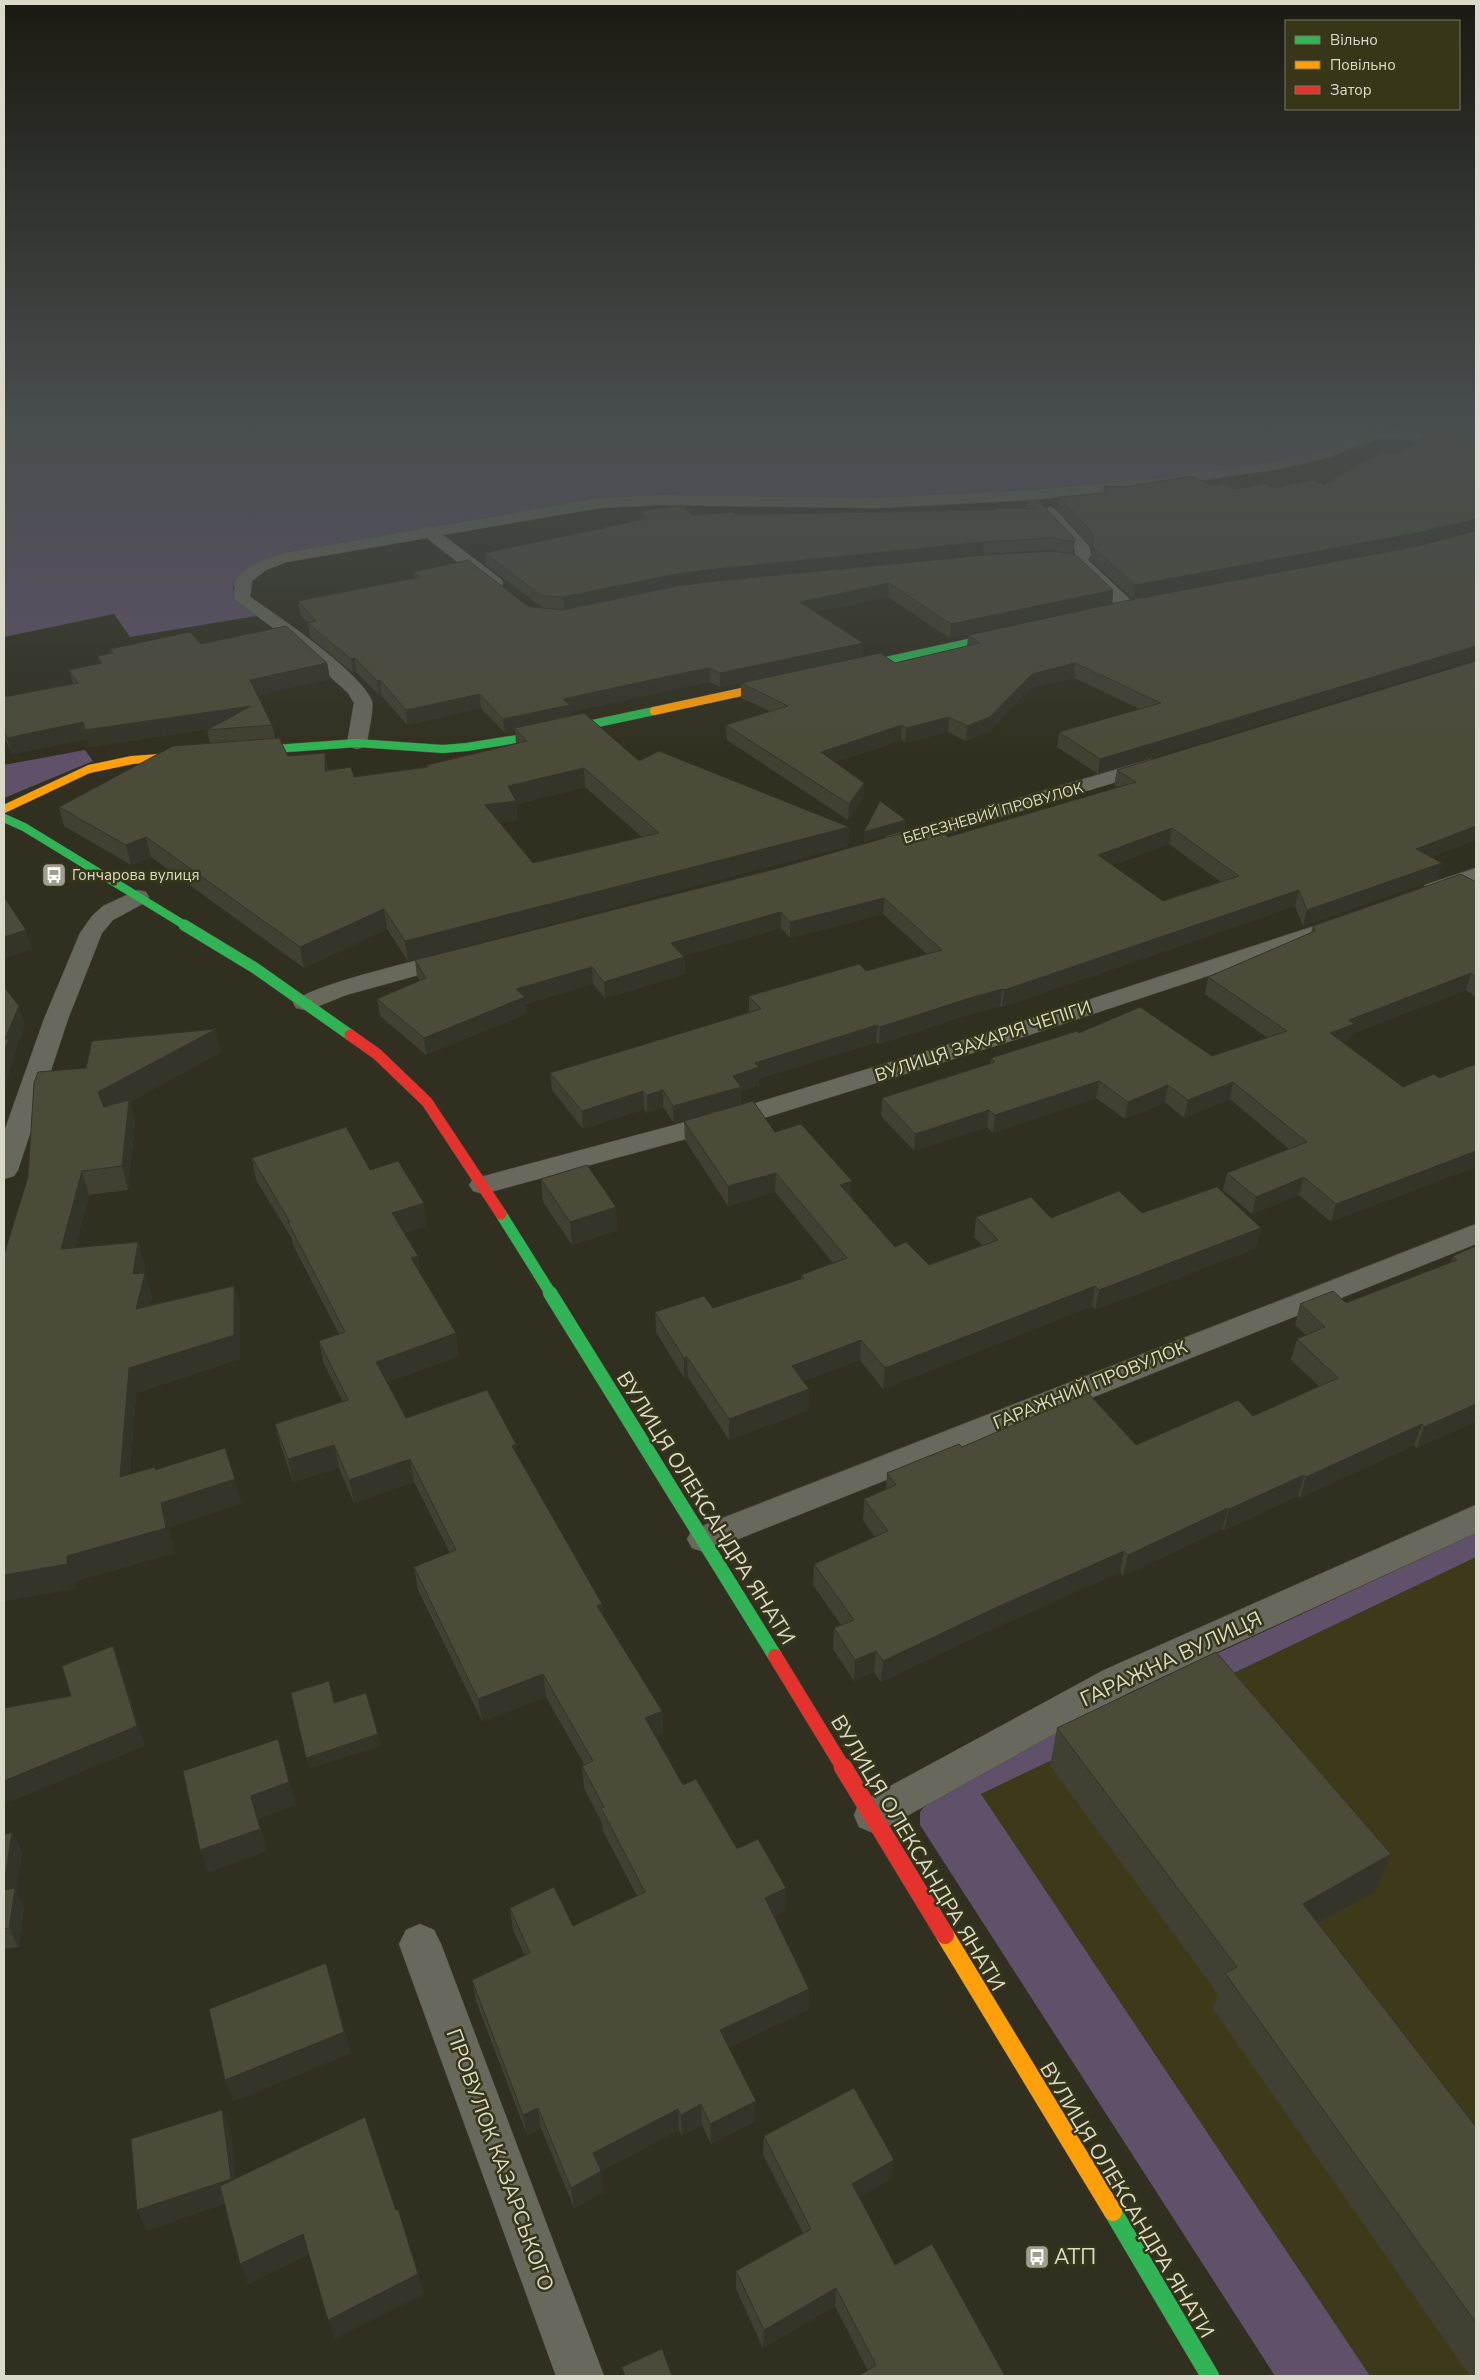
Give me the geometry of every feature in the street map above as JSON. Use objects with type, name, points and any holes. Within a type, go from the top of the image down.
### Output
[{"type":"street","points":[[356,743],[363,704],[356,690],[296,637],[242,599],[240,588],[247,575],[259,566],[284,558],[439,530]]},
{"type":"street","points":[[1065,530],[1083,549],[1083,556],[1079,561]]},
{"type":"street","points":[[428,532],[506,591]]},
{"type":"street","points":[[1060,558],[1079,561],[1133,606]]},
{"type":"street","points":[[1111,611],[1133,606]]},
{"type":"street","points":[[843,670],[1012,633]]},
{"type":"street","points":[[239,752],[356,743],[443,748],[492,744],[785,682]]},
{"type":"street","points":[[4,809],[89,769],[132,760],[200,755]]},
{"type":"street","name":"БЕРЕЗНЕВИЙ ПРОВУЛОК","points":[[878,846],[1000,812],[1171,759]]},
{"type":"street","name":"ВУЛИЦЯ ОЛЕКСАНДРА ЯНАТИ","points":[[4,818],[24,827],[254,968],[377,1054],[427,1102],[483,1186],[704,1538],[1103,2195],[1210,2376]]},
{"type":"street","points":[[1412,898],[1476,874]]},
{"type":"street","points":[[4,1170],[56,1019],[91,933],[98,921],[109,911],[138,897]]},
{"type":"street","name":"ВУЛИЦЯ ЗАХАРІЯ ЧЕПІГИ","points":[[483,1186],[815,1094],[1005,1036],[1357,918]]},
{"type":"street","points":[[304,1003],[338,990],[470,953]]},
{"type":"street","name":"ГАРАЖНИЙ ПРОВУЛОК","points":[[704,1538],[1476,1233]]},
{"type":"street","name":"ГАРАЖНА ВУЛИЦЯ","points":[[873,1815],[1117,1681],[1476,1518]]},
{"type":"street","name":"ПРОВУЛОК КАЗАРСЬКОГО","points":[[420,1944],[580,2376]]},
{"type":"shaded area","points":[[4,530],[447,530],[272,558],[258,563],[248,568],[240,576],[233,588],[237,597],[256,616],[130,637],[114,614],[4,637]]},
{"type":"shaded area","points":[[85,750],[93,761],[4,798],[4,765]]},
{"type":"shaded area","points":[[1476,1533],[1476,1557],[981,1794],[1370,2376],[1275,2376],[920,1825],[920,1812],[934,1795],[1128,1695]]},
{"type":"shaded area","points":[[1476,1557],[1476,2376],[1370,2376],[981,1794]]},
{"type":"building","points":[[592,530],[1067,530],[1075,539],[1075,542],[1052,538],[984,542],[717,569],[676,574],[563,597],[542,596],[485,553]]},
{"type":"building","points":[[1090,530],[1429,530],[1135,585],[1092,546],[1094,541]]},
{"type":"building","points":[[1476,531],[1476,646],[1100,759],[1059,732],[1161,703],[1075,663],[1032,674],[990,717],[967,726],[949,717],[906,728],[902,725],[821,752],[864,783],[849,804],[726,725],[788,706],[741,683],[880,653],[895,663],[980,643],[968,635],[1130,600],[1418,546]]},
{"type":"building","points":[[1052,551],[1075,554],[1113,590],[951,624],[889,583],[800,602],[863,643],[720,673],[709,668],[678,674],[563,699],[570,705],[503,719],[480,694],[406,710],[380,680],[377,681],[355,658],[351,659],[308,623],[316,621],[298,601],[420,577],[413,572],[468,560],[529,607],[563,610],[677,586],[717,581],[984,555]]},
{"type":"building","points":[[286,626],[327,663],[250,680],[272,725],[207,730],[251,706],[85,730],[83,722],[7,738],[4,730],[4,697],[78,683],[69,670],[102,663],[98,656],[113,653],[110,649],[190,632],[201,644]]},
{"type":"building","points":[[1476,661],[1476,826],[1416,849],[1442,863],[1307,910],[1299,890],[1004,990],[973,997],[880,1027],[877,1025],[755,1063],[759,1067],[733,1076],[741,1087],[673,1106],[663,1090],[647,1095],[643,1091],[582,1111],[550,1073],[761,1009],[749,996],[859,964],[866,971],[942,950],[884,898],[790,922],[781,912],[671,943],[684,957],[604,982],[592,967],[516,989],[525,997],[424,1038],[377,999],[426,978],[415,960],[783,867],[923,827],[932,833],[941,831],[948,837],[1136,782],[1117,770]],"holes":[[[1172,828],[1239,876],[1163,901],[1098,855]]]},
{"type":"building","points":[[584,713],[639,761],[659,751],[849,827],[405,941],[384,909],[300,947],[146,837],[126,845],[59,807],[173,746],[279,738],[288,756],[325,753],[325,771],[351,767],[354,777],[428,767],[427,765],[527,741],[515,728]],"holes":[[[584,768],[659,833],[533,863],[485,805],[516,801],[508,786]]]},
{"type":"building","points":[[880,801],[906,820],[864,832]]},
{"type":"building","points":[[1461,874],[1476,882],[1476,977],[1471,973],[1349,1020],[1354,1024],[1330,1033],[1403,1087],[1434,1074],[1439,1078],[1476,1064],[1476,1151],[1336,1204],[1304,1177],[1256,1197],[1227,1173],[1307,1142],[1233,1082],[1188,1100],[1168,1085],[1128,1102],[1099,1081],[995,1115],[989,1110],[915,1134],[882,1098],[995,1062],[991,1058],[1077,1031],[1079,1033],[1140,1007],[1212,1056],[1287,1031],[1208,977],[1315,931],[1313,926]]},
{"type":"building","points":[[4,897],[26,930],[4,937]]},
{"type":"building","points":[[4,987],[19,1006],[5,1039],[9,1039],[4,1051]]},
{"type":"building","points":[[216,1029],[98,1092],[104,1107],[129,1100],[122,1166],[82,1171],[61,1249],[138,1242],[133,1274],[145,1273],[136,1309],[234,1286],[234,1335],[129,1368],[120,1477],[155,1467],[155,1470],[225,1448],[235,1479],[161,1503],[166,1528],[67,1556],[67,1564],[4,1575],[4,1255],[28,1177],[34,1083],[38,1072],[86,1068],[92,1041]]},
{"type":"building","points":[[753,1101],[775,1132],[801,1124],[852,1181],[840,1185],[895,1247],[906,1242],[929,1265],[998,1240],[976,1217],[1031,1197],[1051,1218],[1119,1191],[1142,1213],[1217,1187],[1261,1228],[1099,1290],[1095,1286],[885,1368],[861,1340],[792,1366],[809,1389],[729,1419],[687,1357],[684,1358],[655,1312],[704,1296],[713,1308],[804,1278],[801,1275],[847,1258],[776,1173],[728,1186],[684,1121]]},
{"type":"building","points":[[346,1127],[370,1170],[398,1161],[424,1203],[392,1213],[418,1256],[411,1258],[456,1333],[376,1362],[406,1418],[487,1390],[516,1444],[512,1446],[602,1604],[597,1606],[662,1711],[645,1718],[683,1785],[696,1779],[737,1849],[758,1839],[786,1888],[765,1898],[809,1989],[720,2030],[756,2101],[710,2124],[701,2104],[681,2115],[678,2109],[593,2153],[601,2171],[571,2188],[538,2108],[523,2115],[472,1980],[530,1953],[510,1908],[554,1887],[573,1926],[645,1892],[601,1808],[604,1807],[582,1766],[593,1761],[543,1674],[478,1699],[414,1567],[456,1550],[410,1459],[349,1480],[334,1445],[288,1459],[275,1424],[348,1400],[319,1341],[345,1332],[288,1222],[290,1222],[252,1158]]},
{"type":"building","points":[[587,1165],[616,1207],[570,1222],[541,1179]]},
{"type":"building","points":[[1476,1246],[1476,1404],[1424,1427],[1422,1424],[1306,1477],[1304,1475],[1128,1555],[1124,1551],[995,1608],[883,1661],[876,1651],[855,1660],[834,1628],[854,1620],[814,1564],[888,1531],[864,1499],[896,1485],[887,1473],[959,1444],[962,1447],[1088,1393],[1136,1445],[1238,1400],[1253,1416],[1338,1378],[1297,1339],[1325,1327],[1300,1304],[1333,1291],[1346,1303],[1457,1260],[1453,1256]]},
{"type":"building","points":[[113,1646],[137,1726],[4,1781],[4,1708],[71,1696],[62,1666]]},
{"type":"building","points":[[1216,1652],[1391,1854],[1303,1904],[1476,2127],[1476,2323],[1225,1973],[1237,1967],[1057,1728]]},
{"type":"building","points":[[329,1681],[334,1703],[366,1693],[378,1734],[306,1758],[291,1693]]},
{"type":"building","points":[[278,1739],[289,1782],[251,1796],[260,1829],[200,1850],[183,1771]]},
{"type":"building","points":[[12,1832],[4,1884],[4,1835]]},
{"type":"building","points":[[15,1888],[9,1928],[4,1929],[4,1890]]},
{"type":"building","points":[[326,1963],[344,2032],[225,2080],[209,2009]]},
{"type":"building","points":[[854,2088],[894,2160],[852,2184],[895,2265],[932,2244],[1005,2376],[859,2376],[876,2365],[836,2288],[764,2330],[736,2271],[811,2229],[764,2136]]},
{"type":"building","points":[[222,2110],[231,2179],[137,2210],[131,2139]]},
{"type":"building","points":[[365,2117],[396,2211],[398,2209],[418,2274],[328,2320],[303,2234],[240,2264],[220,2186]]},
{"type":"building","points":[[662,2349],[672,2376],[625,2376],[622,2367]]},
{"type":"traffic: fast","points":[[854,668],[1002,635]]},
{"type":"traffic: fast","points":[[247,751],[357,743],[443,749],[467,747],[536,736],[654,711]]},
{"type":"traffic: fast","points":[[4,818],[24,827],[255,968],[350,1035]]},
{"type":"traffic: fast","points":[[501,1214],[775,1656]]},
{"type":"traffic: fast","points":[[1113,2212],[1210,2376]]},
{"type":"traffic: slow","points":[[654,711],[778,684]]},
{"type":"traffic: slow","points":[[4,809],[89,769],[132,760],[187,756]]},
{"type":"traffic: slow","points":[[945,1935],[1113,2212]]},
{"type":"traffic: jam","points":[[350,1035],[377,1054],[427,1102],[501,1214]]},
{"type":"traffic: jam","points":[[775,1656],[945,1935]]},
{"type":"place","name":"Гончарова вулиця","points":[[54,875]]},
{"type":"place","name":"АТП","points":[[1037,2257]]}]
